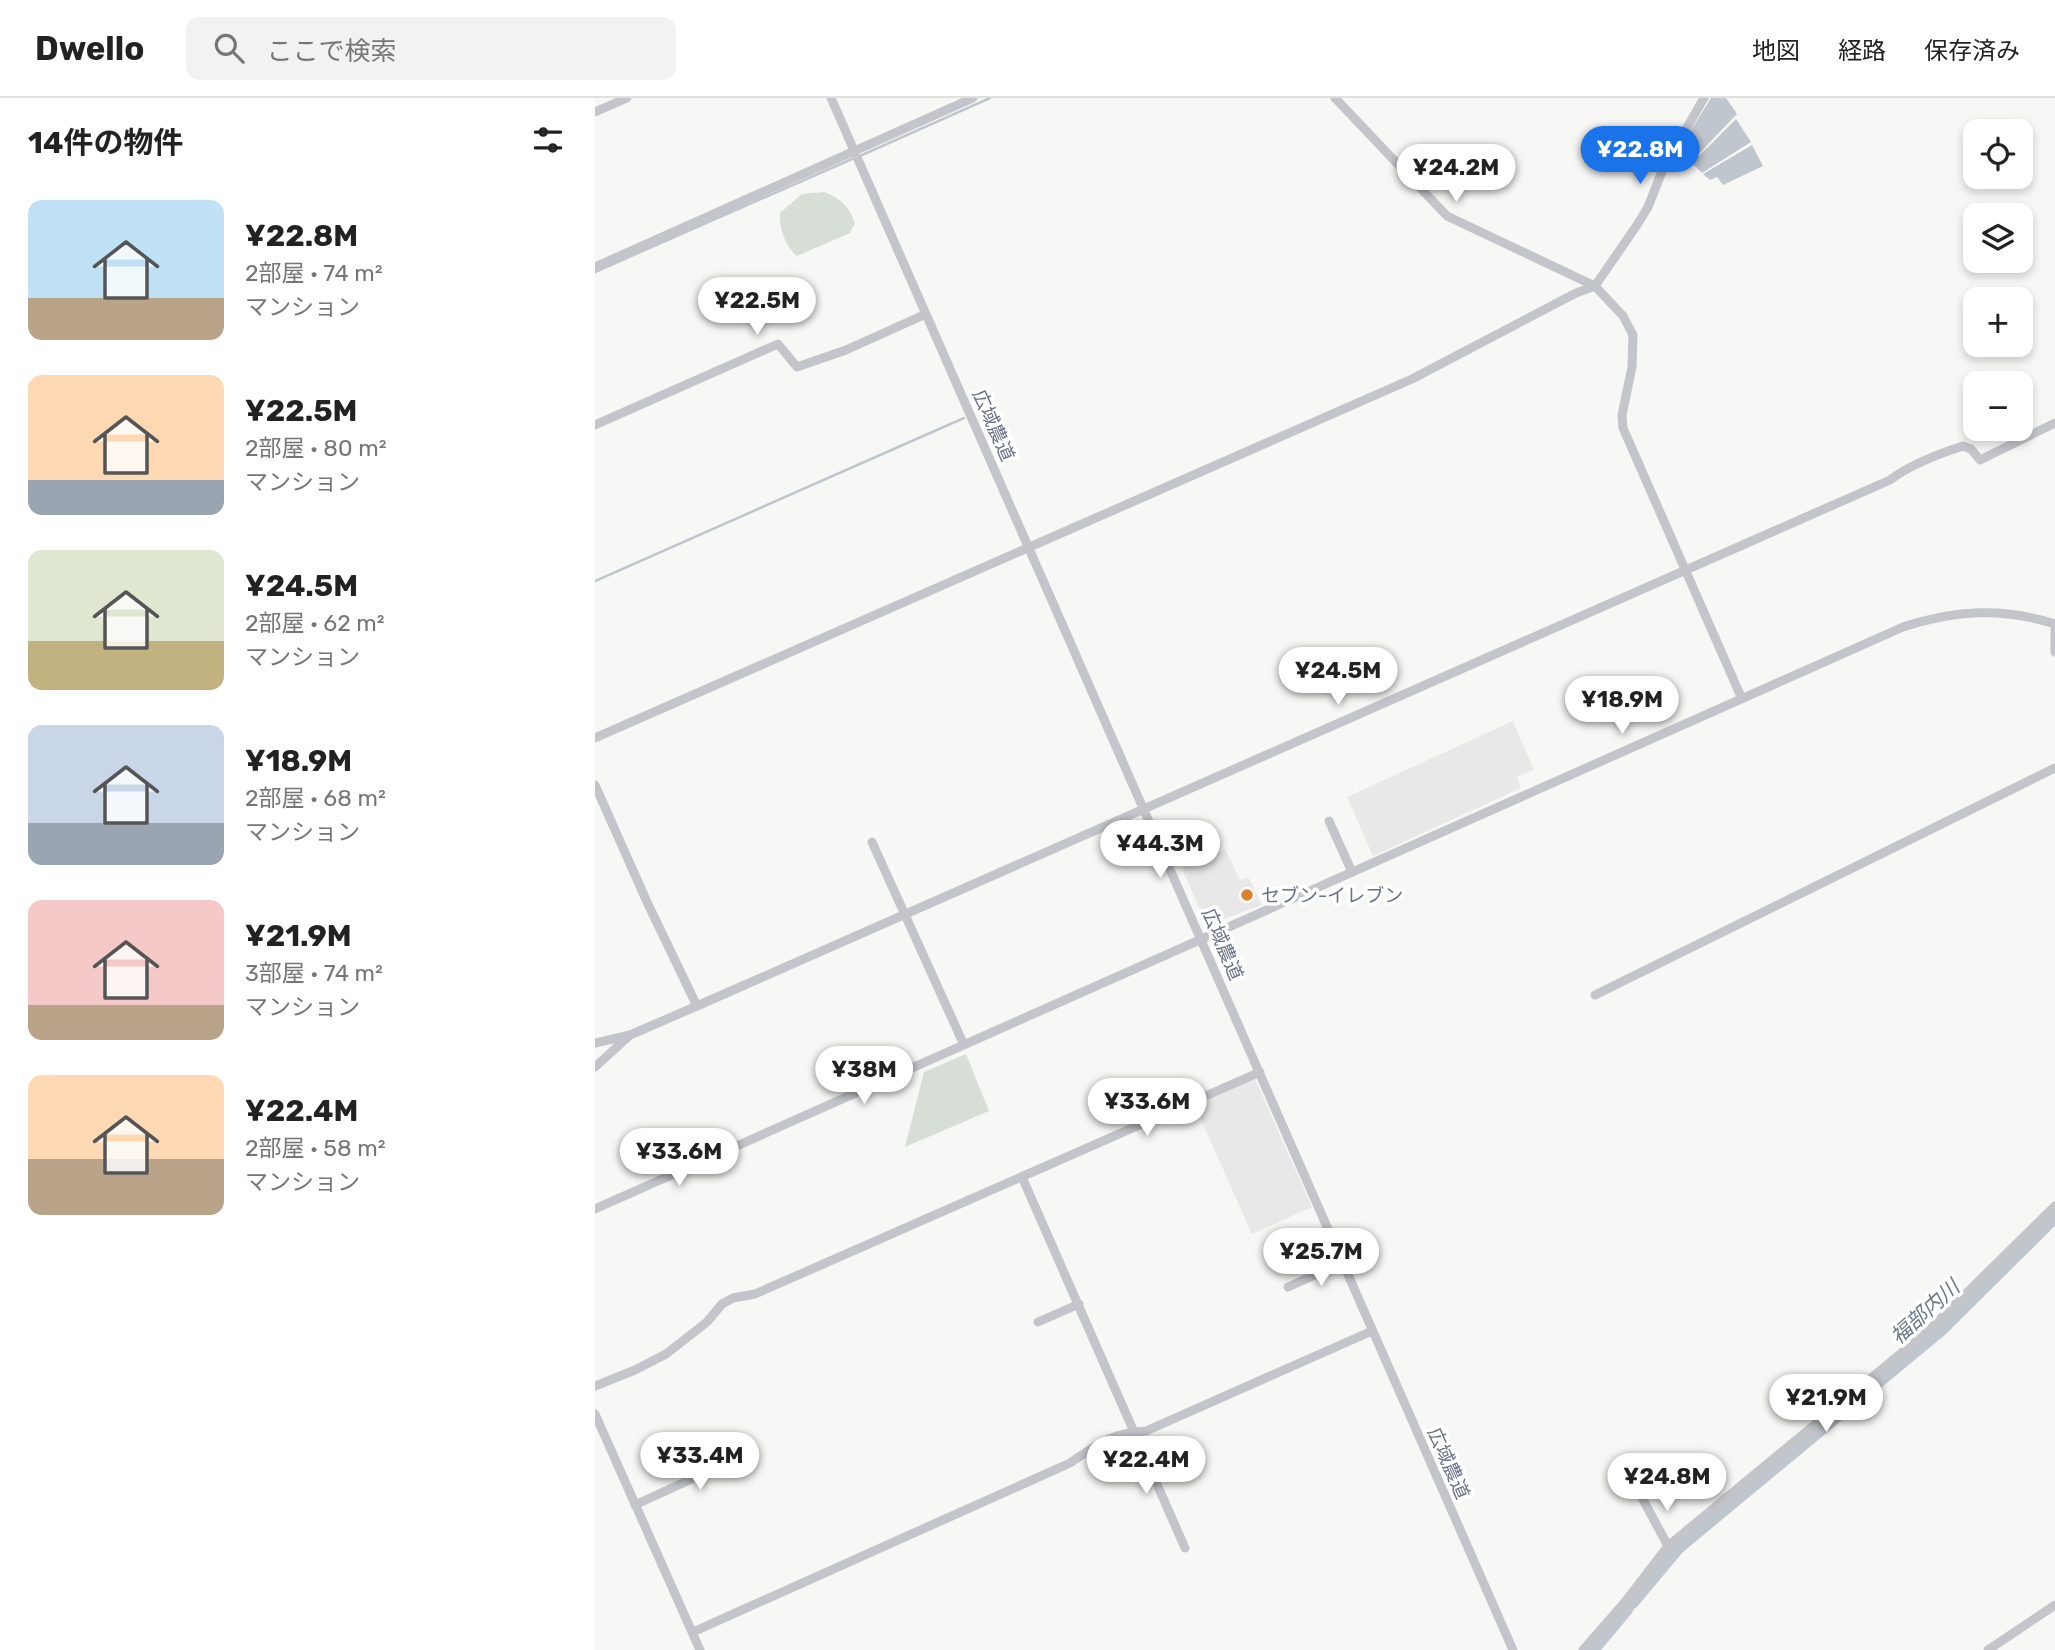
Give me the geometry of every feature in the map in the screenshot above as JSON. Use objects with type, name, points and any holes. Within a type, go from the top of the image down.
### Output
[{"type":"street","points":[[595,112],[627,98]]},
{"type":"street","name":"広域農道","points":[[831,98],[1513,1650]]},
{"type":"street","points":[[595,267],[973,98]]},
{"type":"street","points":[[1335,98],[1447,216],[1595,286],[1623,316],[1633,335],[1632,367],[1622,415],[1623,428],[1742,699]]},
{"type":"street","points":[[595,738],[1412,379],[1564,299],[1595,286],[1648,207],[1663,169],[1704,98]]},
{"type":"street","points":[[595,425],[778,344],[797,367],[846,350],[926,314]]},
{"type":"street","points":[[595,1043],[630,1035],[697,1006],[1878,485],[1901,471],[1949,450],[1963,446],[1971,449],[1980,460],[2055,423]]},
{"type":"street","points":[[595,1209],[1903,627],[1933,617],[1980,612],[2007,614],[2055,626],[2055,652]]},
{"type":"street","points":[[1595,995],[2055,768]]},
{"type":"street","points":[[595,785],[697,1006]]},
{"type":"street","points":[[1329,821],[1352,872]]},
{"type":"street","points":[[871,842],[964,1045]]},
{"type":"street","points":[[595,1067],[630,1035]]},
{"type":"street","points":[[595,1386],[666,1354],[707,1322],[722,1304],[733,1298],[755,1294],[1260,1072]]},
{"type":"street","points":[[1022,1177],[1185,1548]]},
{"type":"street","points":[[1583,1650],[1625,1602],[1668,1546],[1927,1331],[2055,1206]]},
{"type":"street","points":[[1288,1287],[1342,1263]]},
{"type":"street","points":[[1038,1322],[1079,1304]]},
{"type":"street","points":[[693,1632],[1070,1464],[1104,1439],[1116,1434],[1146,1431],[1372,1331]]},
{"type":"street","points":[[595,1414],[700,1650]]},
{"type":"street","points":[[635,1505],[752,1451]]},
{"type":"street","points":[[1640,1494],[1668,1546]]},
{"type":"street","points":[[1988,1650],[2055,1605]]},
{"type":"shaded area","points":[[1711,98],[1726,98],[1737,114],[1691,162],[1678,151]]},
{"type":"shaded area","points":[[1736,119],[1751,142],[1702,173],[1692,163]]},
{"type":"shaded area","points":[[1752,145],[1763,166],[1723,185],[1717,177],[1710,180],[1703,174]]},
{"type":"shaded area","points":[[824,192],[843,203],[855,223],[850,233],[797,256],[784,236],[780,213],[802,194]]},
{"type":"shaded area","points":[[1513,721],[1534,770],[1517,777],[1521,788],[1373,856],[1347,797]]},
{"type":"shaded area","points":[[1225,849],[1240,880],[1248,877],[1262,905],[1213,923],[1203,917],[1182,868]]},
{"type":"shaded area","points":[[966,1054],[989,1111],[905,1147],[924,1072]]},
{"type":"shaded area","points":[[1254,1077],[1312,1207],[1252,1234],[1194,1104]]},
{"type":"waterway","points":[[862,155],[990,98]]},
{"type":"waterway","points":[[595,272],[852,159]]},
{"type":"waterway","points":[[595,581],[964,418]]},
{"type":"waterway","name":"福部内川","points":[[1632,1602],[1678,1547],[1941,1329],[2055,1216]]},
{"type":"waterway","name":"福部内川","points":[[1592,1650],[1627,1608]]},
{"type":"place","name":"セブン-イレブン","points":[[1247,895]]}]
